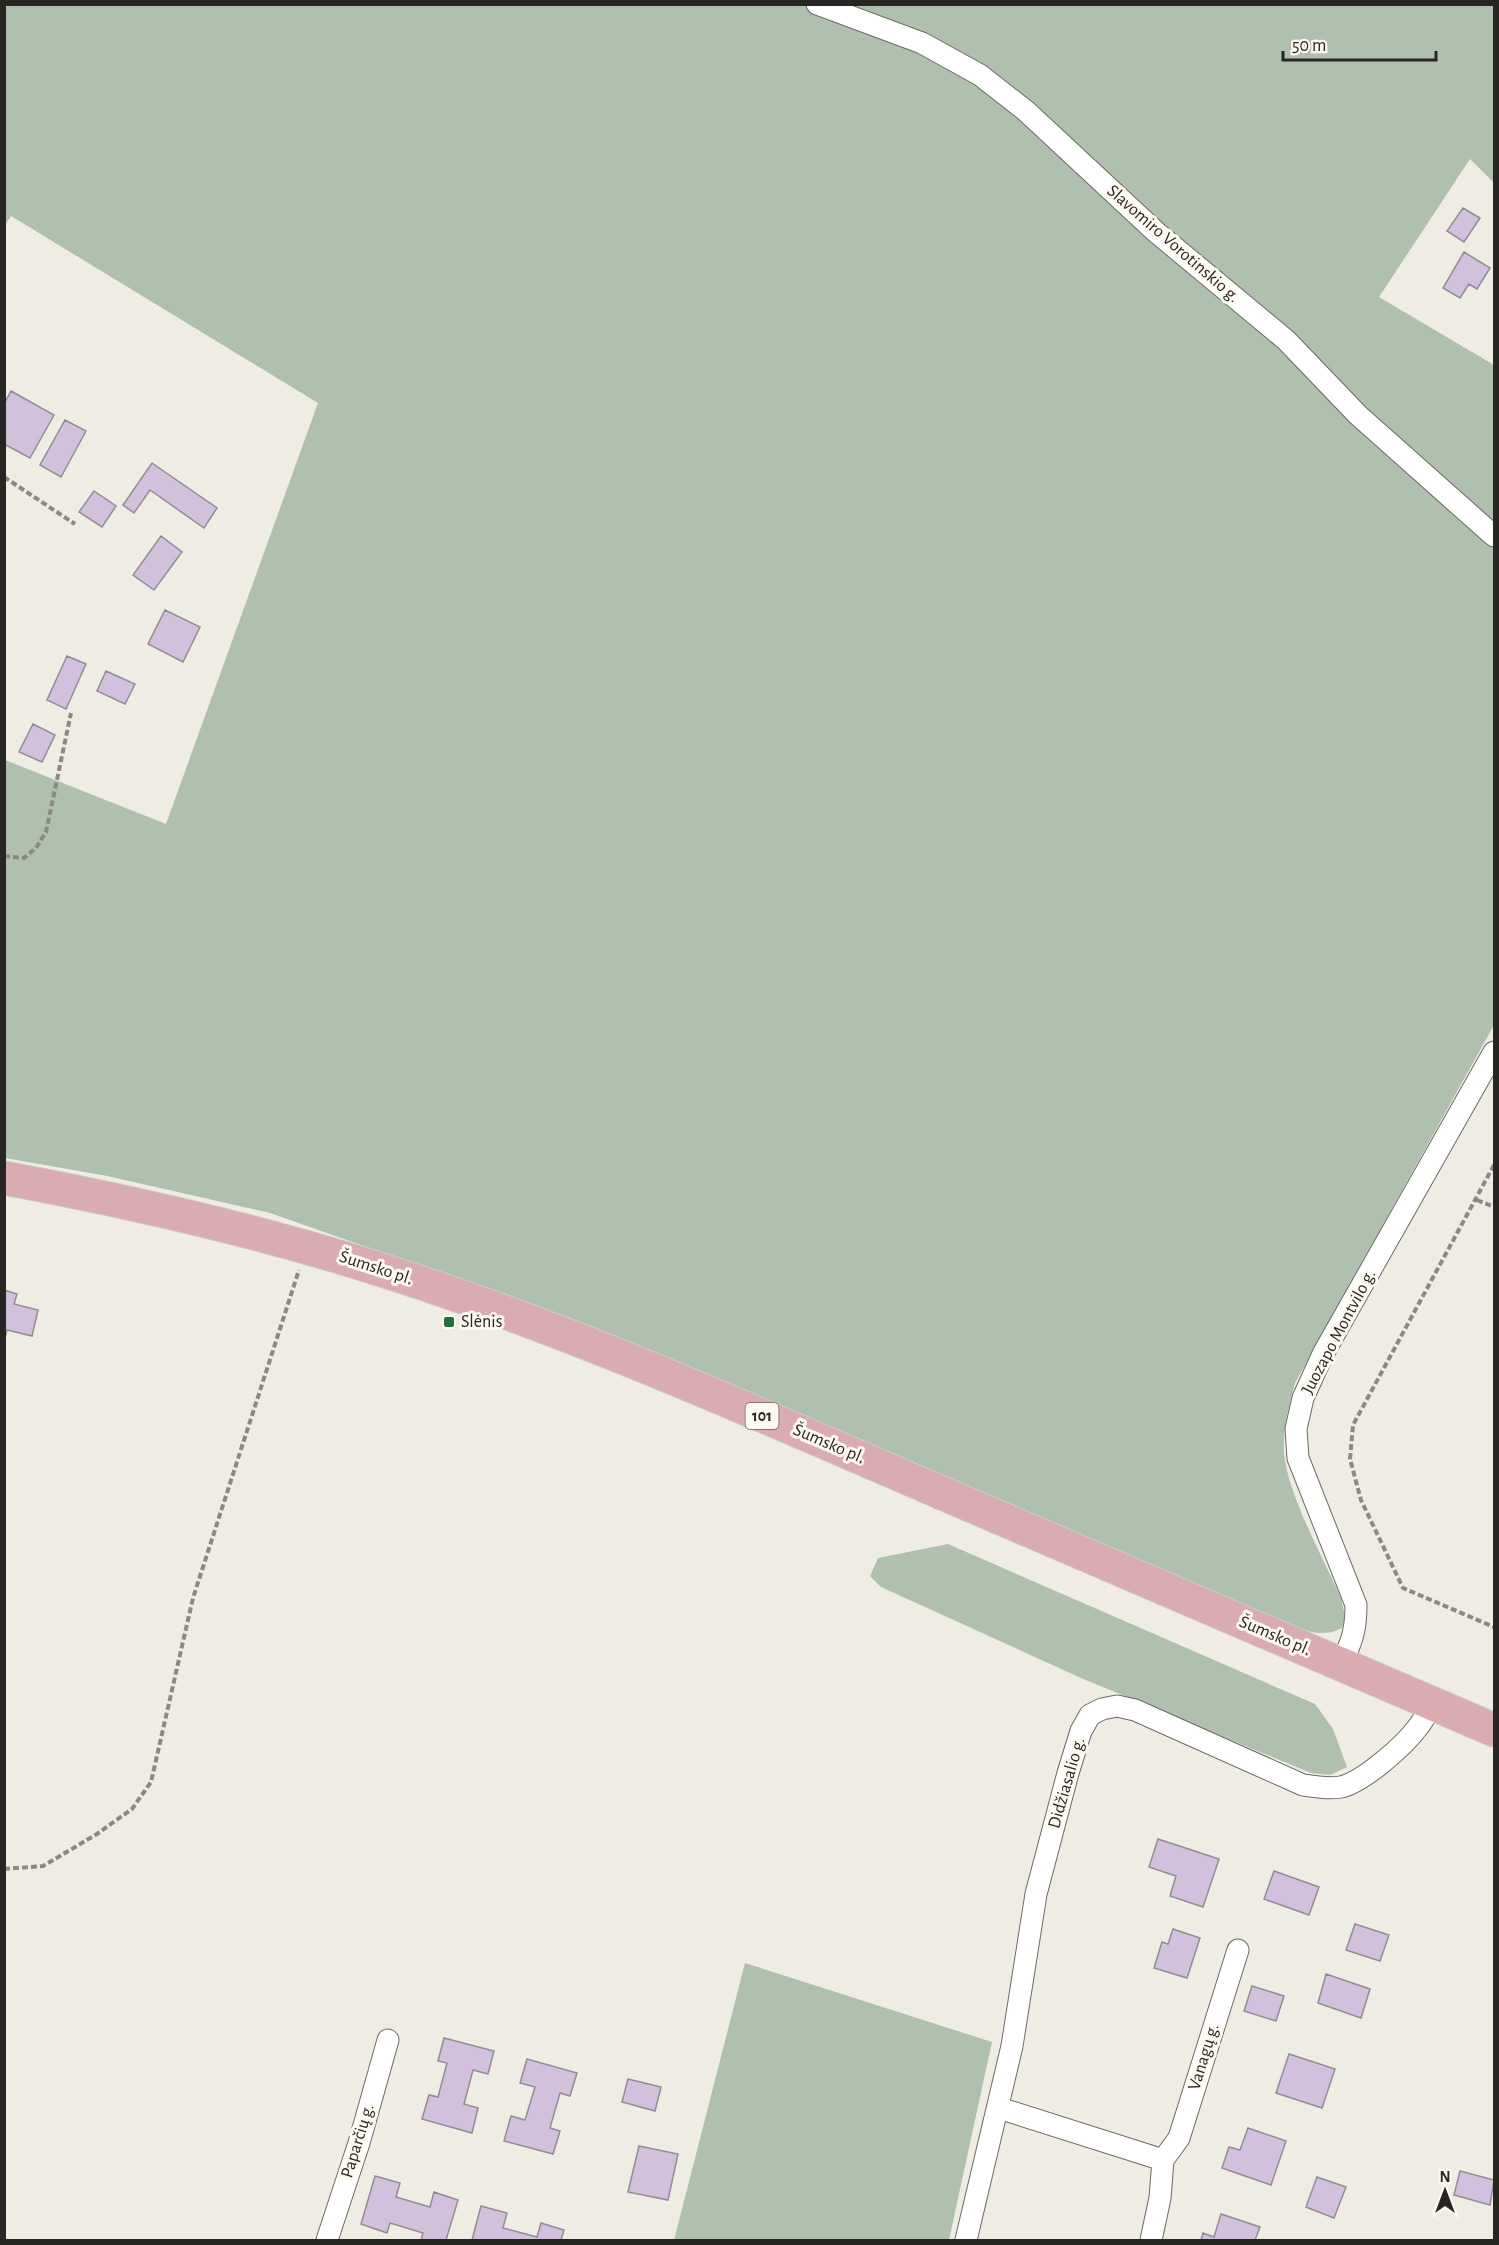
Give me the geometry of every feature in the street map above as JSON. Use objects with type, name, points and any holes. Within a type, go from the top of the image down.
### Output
[{"type":"main road","name":"Šumsko pl.","points":[[4,1178],[209,1220],[387,1271],[491,1307],[648,1367],[1494,1730]]},
{"type":"street","name":"Slavomiro Vorotinskio g.","points":[[817,4],[922,43],[980,75],[1026,111],[1156,232],[1286,340],[1358,414],[1494,536]]},
{"type":"street","name":"Juozapo Montvilo g.","points":[[1341,1664],[1353,1641],[1356,1629],[1356,1605],[1298,1458],[1296,1429],[1303,1398],[1323,1354],[1494,1052]]},
{"type":"street","name":"Didžiasalio g.","points":[[966,2241],[1012,2046],[1036,1894],[1068,1773],[1082,1731],[1090,1716],[1102,1709],[1118,1706],[1135,1710],[1303,1785],[1324,1789],[1357,1781],[1370,1772],[1418,1728],[1433,1703]]},
{"type":"street","name":"Vanagų g.","points":[[1151,2241],[1160,2198],[1163,2160],[1179,2138],[1238,1950]]},
{"type":"street","name":"Paparčių g.","points":[[327,2241],[388,2040]]},
{"type":"street","points":[[999,2108],[1163,2160]]},
{"type":"path","points":[[4,477],[75,524]]},
{"type":"path","points":[[4,856],[24,858],[36,848],[46,832],[71,713]]},
{"type":"path","points":[[1494,1166],[1353,1425],[1350,1459],[1361,1500],[1403,1588],[1494,1627]]},
{"type":"path","points":[[1477,1200],[1494,1207]]},
{"type":"path","points":[[4,1869],[43,1866],[97,1834],[132,1809],[151,1782],[193,1598],[307,1247]]},
{"type":"green space","points":[[5,5],[1494,5],[1494,183],[1470,159],[1379,297],[1494,365],[1494,1025],[1295,1383],[1284,1434],[1287,1469],[1299,1506],[1341,1598],[1345,1616],[1342,1628],[1333,1632],[1316,1633],[1273,1618],[452,1277],[270,1213],[107,1176],[5,1158],[5,760],[166,824],[318,403],[11,216],[5,225]]},
{"type":"green space","points":[[948,1544],[1315,1704],[1333,1729],[1347,1767],[1330,1775],[1311,1773],[1081,1678],[881,1587],[870,1576],[878,1558]]},
{"type":"green space","points":[[745,1963],[992,2042],[949,2240],[674,2240]]},
{"type":"building","points":[[1463,208],[1480,218],[1464,242],[1447,231]]},
{"type":"building","points":[[1464,252],[1490,268],[1477,289],[1469,284],[1460,298],[1443,288]]},
{"type":"building","points":[[11,391],[54,415],[30,458],[4,444],[4,404]]},
{"type":"building","points":[[65,420],[86,431],[61,477],[40,465]]},
{"type":"building","points":[[152,463],[217,508],[204,528],[150,490],[134,513],[123,505]]},
{"type":"building","points":[[94,491],[116,506],[102,527],[79,512]]},
{"type":"building","points":[[161,536],[182,552],[154,590],[133,575]]},
{"type":"building","points":[[165,610],[200,627],[183,662],[148,644]]},
{"type":"building","points":[[67,656],[86,664],[66,709],[47,700]]},
{"type":"building","points":[[106,671],[135,684],[125,704],[97,691]]},
{"type":"building","points":[[33,724],[55,735],[42,762],[19,752]]},
{"type":"building","points":[[4,1290],[17,1294],[14,1304],[38,1310],[32,1336],[7,1330],[4,1342]]},
{"type":"building","points":[[1158,1839],[1219,1859],[1203,1907],[1170,1896],[1176,1876],[1149,1867]]},
{"type":"building","points":[[1274,1871],[1319,1887],[1309,1915],[1264,1899]]},
{"type":"building","points":[[1355,1924],[1389,1935],[1380,1961],[1346,1950]]},
{"type":"building","points":[[1173,1929],[1200,1938],[1187,1978],[1154,1968],[1162,1942],[1168,1944]]},
{"type":"building","points":[[1326,1974],[1370,1989],[1361,2018],[1318,2003]]},
{"type":"building","points":[[1252,1986],[1284,1996],[1276,2021],[1244,2011]]},
{"type":"building","points":[[444,2038],[494,2051],[488,2074],[473,2070],[464,2104],[478,2108],[472,2133],[422,2119],[429,2095],[438,2097],[447,2063],[438,2061]]},
{"type":"building","points":[[1289,2054],[1335,2069],[1322,2108],[1276,2093]]},
{"type":"building","points":[[527,2059],[577,2073],[570,2096],[560,2093],[550,2128],[560,2131],[553,2154],[504,2141],[511,2116],[525,2120],[535,2087],[520,2083]]},
{"type":"building","points":[[628,2079],[661,2087],[655,2111],[622,2102]]},
{"type":"building","points":[[1248,2128],[1286,2141],[1271,2185],[1222,2168],[1229,2147],[1240,2150]]},
{"type":"building","points":[[639,2146],[678,2154],[668,2200],[628,2192]]},
{"type":"building","points":[[1460,2171],[1494,2180],[1490,2205],[1454,2195]]},
{"type":"building","points":[[375,2176],[400,2183],[396,2197],[430,2207],[434,2192],[458,2200],[446,2240],[421,2240],[423,2233],[390,2223],[387,2233],[361,2224]]},
{"type":"building","points":[[1317,2177],[1346,2187],[1334,2218],[1306,2207]]},
{"type":"building","points":[[481,2206],[507,2213],[503,2228],[537,2237],[541,2223],[564,2230],[561,2240],[472,2240]]},
{"type":"building","points":[[1221,2214],[1260,2227],[1255,2240],[1201,2240],[1203,2233],[1214,2237]]},
{"type":"place","name":"Slėnis","points":[[449,1322]]}]
